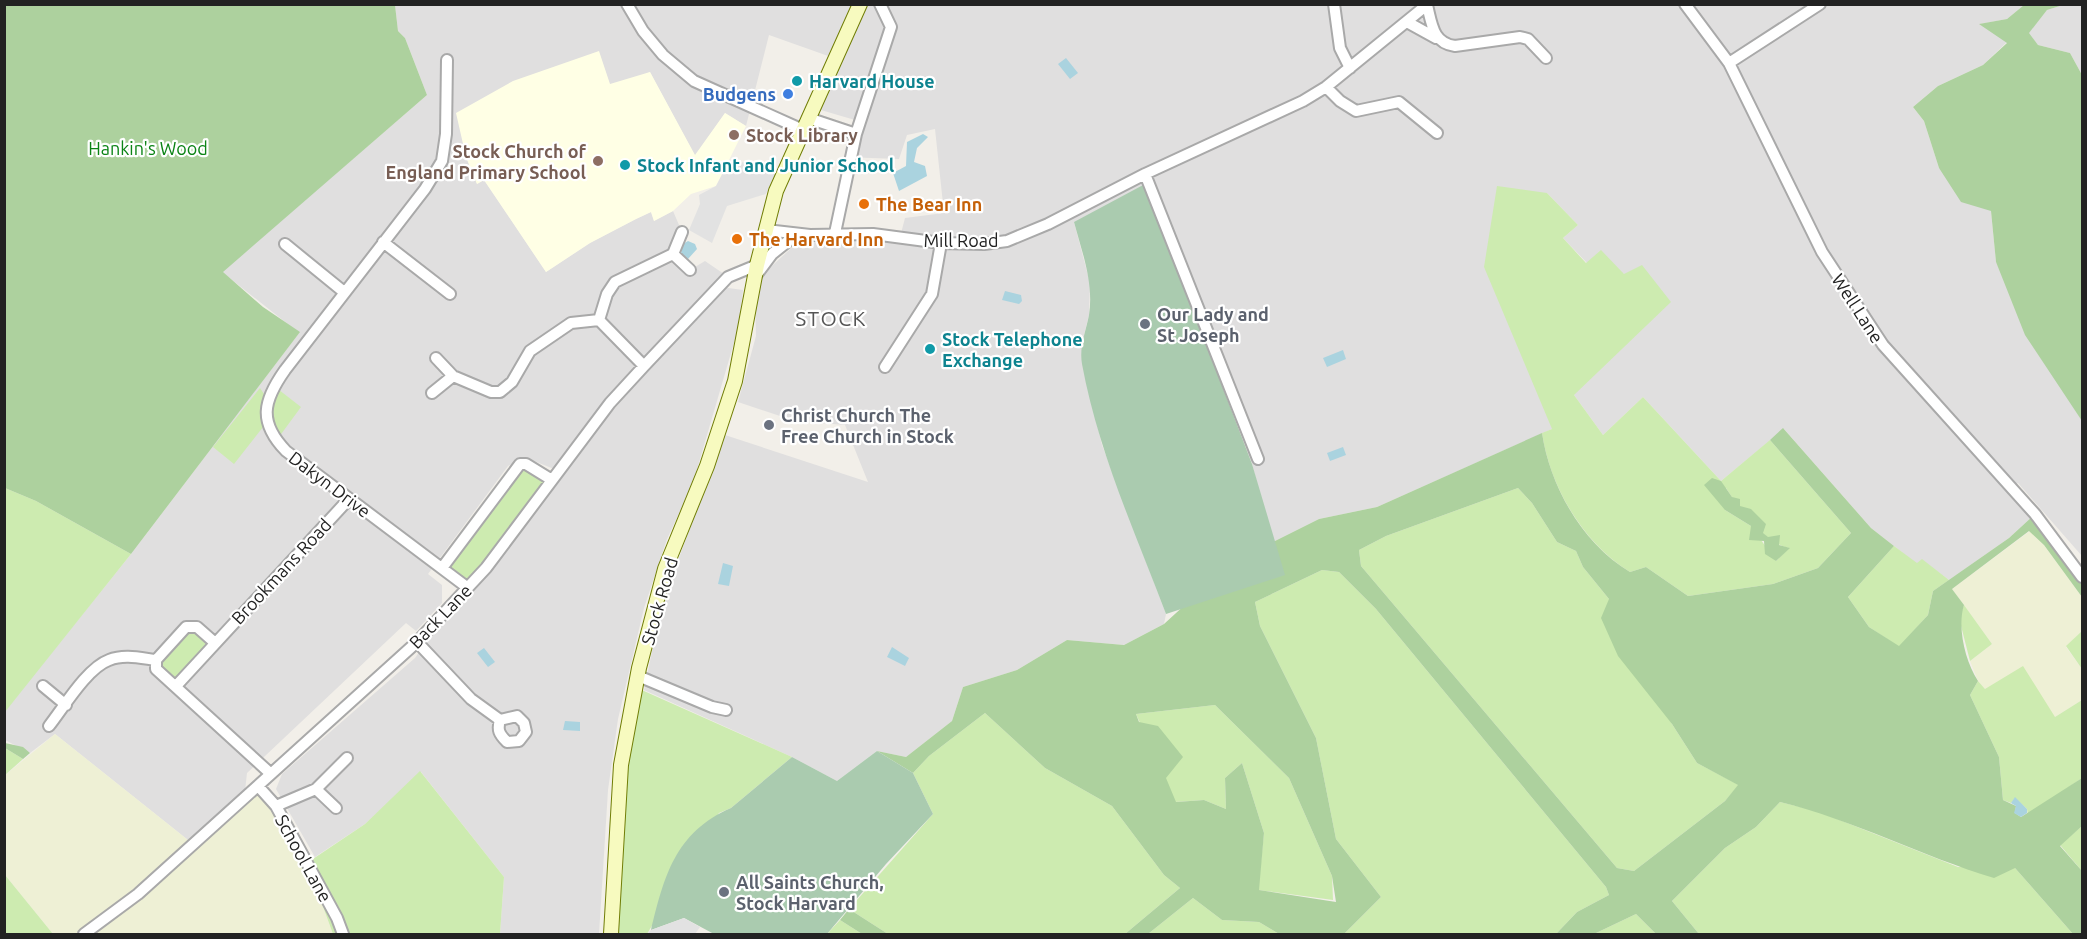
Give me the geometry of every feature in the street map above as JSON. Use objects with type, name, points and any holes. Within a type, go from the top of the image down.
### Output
[{"type":"main road","name":"Stock Road","points":[[611,934],[621,765],[638,676],[665,569],[706,466],[735,381],[756,271],[776,191],[860,4]]},
{"type":"street","points":[[627,4],[643,31],[663,55],[694,81],[805,124],[856,134]]},
{"type":"street","points":[[835,233],[856,134],[891,27],[880,4]]},
{"type":"street","points":[[1334,4],[1340,48],[1350,68]]},
{"type":"street","name":"Well Lane","points":[[1684,4],[1729,63],[1822,252],[1882,345],[2035,514],[2082,577]]},
{"type":"street","points":[[1729,63],[1820,4]]},
{"type":"street","name":"Mill Road","points":[[766,230],[797,234],[873,234],[941,243],[984,244],[1026,234],[1145,174],[1266,120],[1326,87],[1427,5],[1436,38]]},
{"type":"street","points":[[1407,22],[1445,44],[1455,46],[1520,37],[1528,39],[1546,58]]},
{"type":"street","name":"Dakyn Drive","points":[[447,60],[446,134],[442,161],[425,189],[274,386],[265,413],[276,441],[286,451],[348,500],[468,588]]},
{"type":"street","points":[[1326,87],[1340,101],[1356,111],[1399,102],[1437,133]]},
{"type":"street","points":[[1145,174],[1258,459]]},
{"type":"street","points":[[599,320],[607,294],[615,282],[673,254],[682,232]]},
{"type":"street","points":[[756,271],[772,254],[797,234]]},
{"type":"street","points":[[383,242],[450,294]]},
{"type":"street","points":[[885,367],[932,294],[941,243]]},
{"type":"street","points":[[285,244],[344,292]]},
{"type":"street","points":[[673,254],[690,270]]},
{"type":"street","name":"Back Lane","points":[[84,934],[138,894],[417,642],[468,588],[610,403],[728,277],[756,271]]},
{"type":"street","points":[[599,320],[644,366]]},
{"type":"street","points":[[436,358],[453,376],[491,392],[500,392],[512,382],[530,351],[571,323],[599,320]]},
{"type":"street","points":[[432,393],[453,376]]},
{"type":"street","points":[[441,568],[520,464],[526,464],[552,480]]},
{"type":"street","name":"Brookmans Road","points":[[176,686],[214,642],[348,500]]},
{"type":"street","points":[[214,642],[197,627],[186,627],[156,660],[156,669],[270,774]]},
{"type":"street","points":[[417,642],[471,699],[500,720]]},
{"type":"street","points":[[50,726],[96,666],[110,659],[125,657],[156,660]]},
{"type":"street","points":[[638,676],[712,707],[726,710]]},
{"type":"street","points":[[43,686],[66,705]]},
{"type":"street","points":[[276,806],[316,789],[347,758]]},
{"type":"street","name":"School Lane","points":[[258,786],[276,806],[337,918],[343,934]]},
{"type":"street","points":[[316,789],[336,808]]},
{"type":"shaded area","points":[[395,5],[2024,5],[2007,19],[1980,24],[2007,42],[1983,65],[1938,86],[1913,107],[1924,121],[1939,168],[1991,211],[1996,262],[2082,421],[2082,556],[2018,483],[2011,488],[2035,514],[2009,538],[1949,580],[1922,560],[1917,564],[1871,528],[1784,429],[1721,481],[1643,397],[1603,435],[1574,395],[1624,274],[1587,263],[1563,238],[1578,225],[1547,193],[1552,429],[1377,507],[1319,519],[1273,542],[1252,464],[1215,364],[1074,222],[1090,283],[1089,315],[1084,335],[1082,361],[1102,445],[1166,614],[1164,624],[1124,645],[1067,640],[1017,670],[963,687],[952,721],[906,757],[877,751],[837,781],[792,757],[644,690],[659,618],[674,571],[725,435],[868,482],[845,425],[795,421],[738,402],[756,336],[755,293],[761,276],[799,241],[899,241],[905,218],[944,213],[935,129],[907,135],[899,159],[844,157],[855,120],[814,108],[831,57],[769,35],[746,126],[725,113],[695,156],[650,72],[466,157],[477,184],[484,180],[546,272],[590,243],[636,219],[651,212],[654,221],[673,211],[682,232],[673,255],[690,270],[705,261],[724,274],[554,469],[529,459],[520,460],[508,466],[428,574],[442,585],[442,603],[416,631],[406,623],[247,773],[245,791],[188,840],[55,734],[30,753],[5,740],[4,712],[131,554],[299,333],[222,272],[427,95],[405,38],[398,31]]},
{"type":"shaded area","points":[[2063,5],[2082,5],[2082,75],[2070,53],[2038,45],[2028,33],[2047,10]]},
{"type":"shaded area","name":"Stock Church of England Primary School","points":[[599,51],[610,84],[650,72],[695,155],[725,113],[746,126],[716,186],[691,194],[673,211],[654,221],[651,212],[636,219],[590,243],[546,272],[484,180],[477,184],[466,157],[456,113],[513,81]]},
{"type":"shaded area","points":[[750,161],[775,174],[766,194],[727,206],[712,243],[689,230],[700,204],[699,195],[716,186],[727,165]]},
{"type":"shaded area","points":[[1145,184],[1252,464],[1285,575],[1166,614],[1107,460],[1089,396],[1081,358],[1089,315],[1090,291],[1074,222]]},
{"type":"shaded area","points":[[721,287],[743,290],[738,329],[693,483],[667,539],[644,608],[618,719],[608,790],[599,934],[500,934],[504,877],[421,772],[365,824],[315,857],[276,789],[282,774],[415,658],[436,628],[500,559],[549,491],[609,415]]},
{"type":"shaded area","points":[[2030,531],[2044,545],[2082,597],[2082,631],[2066,647],[2082,669],[2082,700],[2055,717],[1985,689],[1978,681],[1970,661],[1992,644],[1952,589]]},
{"type":"shaded area","points":[[55,734],[193,844],[258,786],[321,901],[333,934],[53,934],[5,875],[4,776]]},
{"type":"shaded area","points":[[877,751],[913,773],[933,814],[886,864],[827,934],[714,934],[684,918],[651,930],[667,874],[675,858],[697,830],[712,818],[731,808],[792,757],[837,781]]},
{"type":"shaded area","points":[[684,918],[700,927],[695,934],[647,934],[651,930]]},
{"type":"green space","name":"Hankin's Wood","points":[[5,4],[395,5],[398,31],[405,38],[427,95],[223,272],[263,307],[300,332],[131,554],[36,501],[5,488]]},
{"type":"green space","points":[[2024,5],[2063,5],[2047,10],[2029,33],[2038,45],[2070,53],[2082,75],[2082,421],[2025,335],[1996,262],[1991,211],[1961,202],[1939,168],[1924,121],[1913,107],[1938,86],[1983,65],[2007,43],[1979,24],[2007,19]]},
{"type":"green space","points":[[1497,186],[1547,193],[1578,225],[1563,238],[1586,263],[1601,250],[1624,274],[1642,265],[1671,302],[1574,395],[1603,435],[1643,397],[1721,481],[1770,440],[1851,533],[1818,568],[1773,584],[1688,596],[1646,567],[1630,572],[1613,560],[1584,530],[1561,493],[1546,453],[1542,433],[1552,429],[1484,267]],"holes":[[[1726,488],[1745,515],[1761,532],[1779,545],[1789,548],[1776,561],[1751,526],[1725,510]]]},
{"type":"green space","points":[[274,386],[301,407],[276,441],[267,422],[234,464],[213,447],[260,388],[268,400]]},
{"type":"green space","points":[[1783,428],[1871,528],[1894,546],[1848,597],[1869,627],[1899,646],[1928,615],[1933,591],[2009,538],[2035,514],[2082,569],[2082,597],[2044,545],[2029,531],[1952,589],[1964,605],[1961,623],[1963,644],[1969,664],[1978,681],[1970,695],[1999,757],[2003,800],[2016,806],[2015,813],[2021,817],[2082,778],[2082,826],[2060,846],[2082,871],[2082,934],[2073,934],[2015,868],[1994,878],[1834,818],[1780,802],[1756,827],[1725,848],[1672,901],[1699,934],[1656,934],[1636,914],[1594,934],[1556,934],[1577,912],[1609,895],[1606,887],[1376,609],[1339,572],[1322,570],[1255,602],[1260,626],[1316,738],[1336,839],[1381,897],[1344,934],[1279,934],[1259,922],[1222,920],[1193,898],[1148,934],[1125,934],[1180,888],[1164,875],[1112,806],[1045,768],[985,713],[929,756],[913,773],[877,751],[906,757],[952,721],[963,687],[1017,670],[1067,640],[1124,645],[1164,624],[1210,582],[1273,542],[1319,519],[1377,507],[1542,433],[1553,474],[1571,512],[1598,546],[1630,572],[1646,567],[1688,596],[1773,584],[1818,568],[1851,533],[1770,440]],"holes":[[[1518,488],[1532,503],[1557,542],[1576,551],[1583,567],[1609,599],[1601,618],[1618,656],[1672,724],[1697,763],[1738,785],[1725,801],[1634,871],[1617,868],[1361,566],[1359,550],[1386,536]],[[1215,705],[1289,778],[1332,876],[1336,902],[1259,890],[1264,833],[1242,763],[1225,778],[1226,809],[1204,800],[1176,802],[1166,778],[1183,757],[1158,726],[1139,722],[1136,714]]]},
{"type":"green space","points":[[520,464],[552,480],[468,588],[442,568]]},
{"type":"green space","points":[[1712,478],[1721,481],[1732,497],[1740,499],[1740,506],[1751,509],[1766,524],[1763,533],[1768,537],[1780,535],[1779,545],[1790,548],[1776,561],[1765,554],[1764,541],[1749,540],[1751,526],[1725,510],[1704,485]]},
{"type":"green space","points":[[5,488],[36,501],[131,554],[5,712]]},
{"type":"green space","points":[[1518,488],[1532,503],[1557,542],[1576,551],[1583,567],[1609,599],[1672,724],[1697,763],[1739,785],[1725,801],[1634,871],[1617,868],[1361,566],[1359,550],[1386,536]]},
{"type":"green space","points":[[1894,546],[1917,563],[1922,559],[1949,580],[1933,591],[1928,615],[1899,647],[1869,627],[1848,597]]},
{"type":"green space","points":[[1322,570],[1339,572],[1376,609],[1606,887],[1609,895],[1577,912],[1556,934],[1344,934],[1381,897],[1336,839],[1316,738],[1260,626],[1255,602]]},
{"type":"green space","points":[[1964,605],[1992,644],[1970,661],[1959,618]]},
{"type":"green space","points":[[186,627],[197,627],[214,642],[176,686],[156,669]]},
{"type":"green space","points":[[2082,631],[2082,669],[2066,646]]},
{"type":"green space","points":[[2023,666],[2055,717],[2082,700],[2082,778],[2028,815],[2027,809],[2015,798],[2011,803],[2003,800],[1999,757],[1970,695],[1978,681],[1985,689]]},
{"type":"green space","points":[[635,687],[792,757],[731,808],[719,813],[647,934],[617,934],[621,765]]},
{"type":"green space","points":[[1215,705],[1289,778],[1332,876],[1333,900],[1258,890],[1264,833],[1242,763],[1225,778],[1226,809],[1204,800],[1175,802],[1136,714]]},
{"type":"green space","points":[[985,713],[1045,768],[1112,806],[1164,875],[1180,888],[1125,934],[888,934],[849,909],[933,814],[913,773],[929,756]]},
{"type":"green space","points":[[5,743],[23,747],[30,753],[23,759],[5,748]]},
{"type":"green space","points":[[5,748],[23,759],[5,775]]},
{"type":"green space","points":[[420,771],[504,877],[500,934],[333,934],[321,901],[301,867],[365,824]]},
{"type":"green space","points":[[1780,802],[1817,811],[1958,867],[2015,868],[2073,934],[1699,934],[1672,901],[1725,848],[1756,827]]},
{"type":"green space","points":[[2082,826],[2082,871],[2060,845]]},
{"type":"green space","points":[[5,875],[53,934],[5,934]]},
{"type":"green space","points":[[1193,898],[1222,920],[1259,922],[1279,934],[1148,934]]},
{"type":"green space","points":[[849,909],[888,934],[862,934],[840,920]]},
{"type":"green space","points":[[1636,914],[1656,934],[1594,934]]},
{"type":"green space","points":[[840,920],[862,934],[827,934]]},
{"type":"water","points":[[1066,58],[1078,73],[1070,79],[1058,64]]},
{"type":"water","points":[[923,134],[928,137],[917,148],[914,162],[925,166],[927,176],[899,191],[893,173],[906,166],[907,142]]},
{"type":"water","points":[[688,241],[695,244],[697,249],[688,259],[681,253],[683,244]]},
{"type":"water","points":[[1005,291],[1021,295],[1022,301],[1019,304],[1002,300]]},
{"type":"water","points":[[1343,350],[1346,359],[1327,367],[1323,358]]},
{"type":"water","points":[[1343,447],[1346,455],[1330,461],[1327,453]]},
{"type":"water","points":[[723,563],[733,566],[729,586],[718,584]]},
{"type":"water","points":[[892,647],[909,658],[905,666],[887,657]]},
{"type":"water","points":[[484,648],[495,662],[488,667],[477,653]]},
{"type":"water","points":[[565,721],[580,722],[580,731],[563,730]]},
{"type":"water","points":[[2015,797],[2027,809],[2027,813],[2021,817],[2014,813],[2016,806],[2011,803]]},
{"type":"place","name":"Harvard House","points":[[797,81]]},
{"type":"place","name":"Budgens","points":[[788,94]]},
{"type":"place","name":"Stock Library","points":[[734,135]]},
{"type":"place","name":"Stock Church of England Primary School","points":[[598,161]]},
{"type":"place","name":"Stock Infant and Junior School","points":[[625,165]]},
{"type":"place","name":"The Bear Inn","points":[[864,204]]},
{"type":"place","name":"The Harvard Inn","points":[[737,239]]},
{"type":"place","name":"Our Lady and St Joseph","points":[[1145,324]]},
{"type":"place","name":"Stock Telephone Exchange","points":[[930,349]]},
{"type":"place","name":"Christ Church The Free Church in Stock","points":[[769,425]]},
{"type":"place","name":"All Saints Church, Stock Harvard","points":[[724,892]]},
{"type":"district","name":"STOCK","points":[[831,318]]}]
